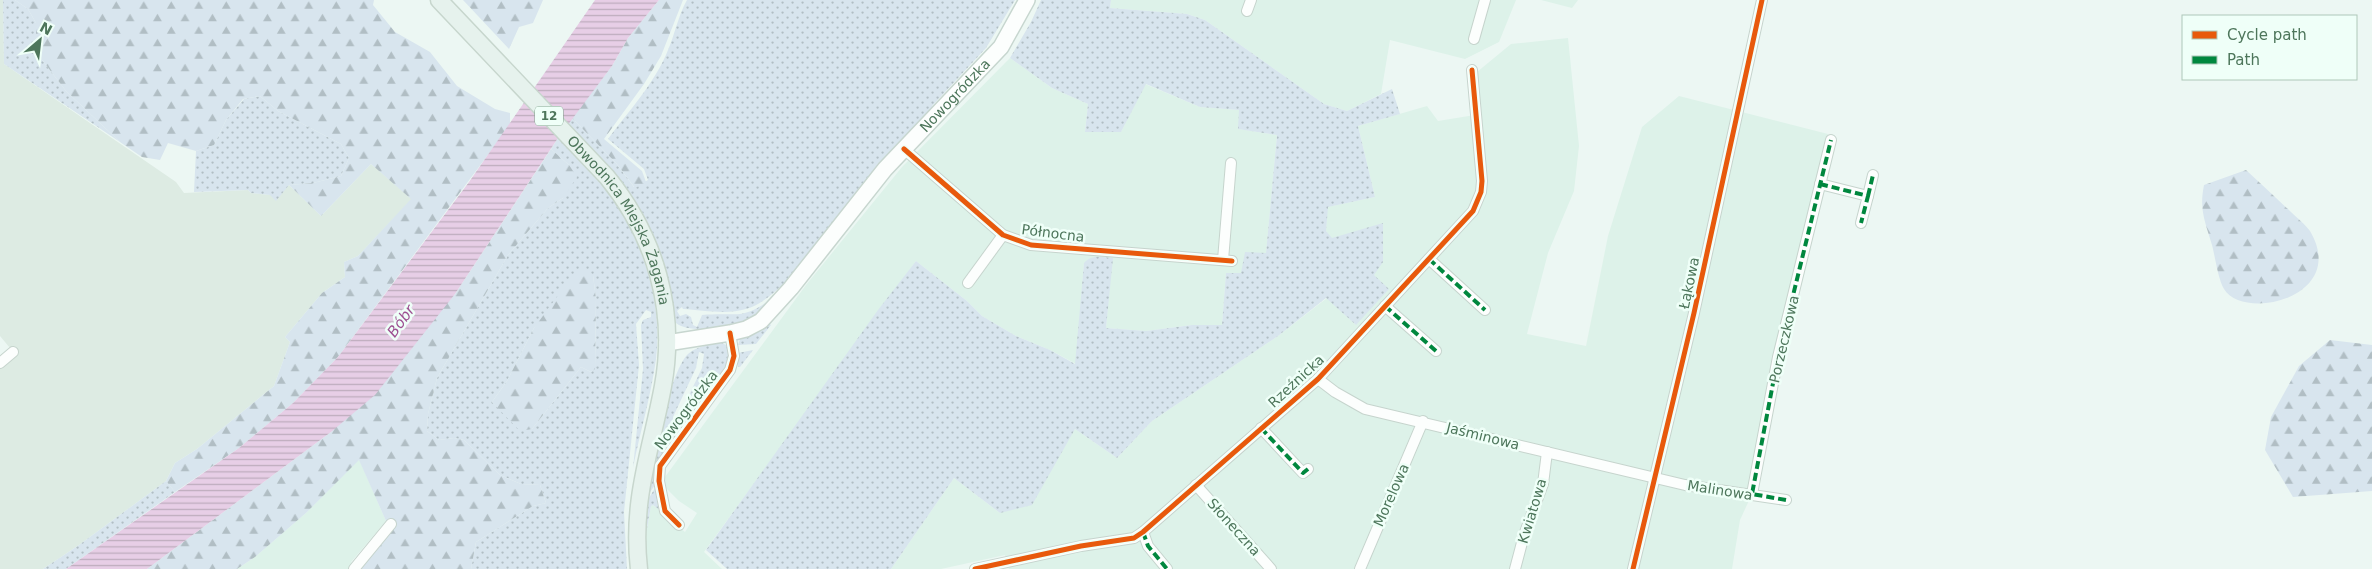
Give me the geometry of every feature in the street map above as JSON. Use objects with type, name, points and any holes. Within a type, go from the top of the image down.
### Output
[{"type":"main road","name":"Obwodnica Miejska Żagania","points":[[439,0],[607,177],[624,198],[654,261],[664,297],[668,343]]},
{"type":"main road","name":"Nowogródzka","points":[[639,569],[637,542],[638,506],[646,454],[663,384],[668,343],[730,333],[746,329],[761,321],[791,288],[866,192],[1001,47],[1026,0]]},
{"type":"street","points":[[1247,11],[1251,0]]},
{"type":"street","points":[[1474,39],[1485,0]]},
{"type":"street","name":"Łąkowa","points":[[1633,569],[1694,313],[1762,0]]},
{"type":"street","name":"Rzeźnicka","points":[[975,569],[1081,546],[1134,538],[1318,379],[1468,217],[1480,192],[1482,181],[1472,70]]},
{"type":"street","name":"Porzeczkowa","points":[[1752,494],[1778,357],[1831,140]]},
{"type":"street","name":"Północna","points":[[904,149],[1003,235],[1031,245],[1228,261],[1231,163]]},
{"type":"street","points":[[1861,223],[1873,175]]},
{"type":"street","points":[[1820,184],[1868,196]]},
{"type":"street","points":[[968,283],[1003,235]]},
{"type":"street","points":[[1429,259],[1485,310]]},
{"type":"street","points":[[1385,306],[1436,351]]},
{"type":"street","name":"Nowogródzka","points":[[679,525],[665,511],[658,476],[660,466],[730,370],[734,356],[730,333]]},
{"type":"street","points":[[0,363],[13,352]]},
{"type":"street","name":"Jaśminowa","points":[[1318,379],[1365,409],[1423,421],[1654,478]]},
{"type":"street","name":"Morelowa","points":[[1360,569],[1423,421]]},
{"type":"street","points":[[1261,428],[1303,473],[1308,469]]},
{"type":"street","name":"Kwiatowa","points":[[1515,569],[1524,535],[1543,484],[1548,452]]},
{"type":"street","name":"Malinowa","points":[[1654,478],[1685,485],[1786,500]]},
{"type":"street","name":"Słoneczna","points":[[1196,485],[1271,569]]},
{"type":"street","points":[[354,569],[391,524]]},
{"type":"street","points":[[1143,532],[1148,546],[1167,569]]},
{"type":"shaded area","points":[[0,0],[3,0],[4,64],[176,182],[184,193],[248,190],[251,193],[270,195],[289,185],[321,216],[371,164],[412,199],[358,256],[344,262],[345,277],[322,293],[285,337],[290,342],[274,386],[197,449],[175,463],[166,481],[43,569],[0,569],[0,369],[15,354],[0,336]]},
{"type":"shaded area","points":[[1111,0],[1516,0],[1499,42],[1465,59],[1390,40],[1381,94],[1347,111],[1324,104],[1205,20],[1187,14],[1110,8]]},
{"type":"shaded area","points":[[1541,0],[1578,0],[1572,8]]},
{"type":"shaded area","points":[[1568,38],[1579,146],[1574,191],[1548,253],[1527,334],[1586,346],[1608,236],[1642,127],[1679,96],[1828,134],[1752,494],[1740,520],[1732,569],[1009,569],[1005,555],[941,569],[891,569],[954,478],[1000,513],[1075,429],[1117,458],[1152,421],[1278,336],[1327,298],[1356,325],[1331,238],[1326,231],[1327,207],[1375,197],[1358,126],[1427,106],[1438,121],[1481,114],[1477,72],[1511,44]]},
{"type":"shaded area","points":[[1010,58],[1052,88],[1088,104],[1085,131],[1121,132],[1145,84],[1200,107],[1239,110],[1239,129],[1277,135],[1266,254],[1241,273],[1226,274],[1222,325],[1192,325],[1146,331],[1106,328],[1112,258],[1084,263],[1076,364],[1050,350],[1016,336],[982,316],[967,301],[916,261],[704,552],[722,569],[647,569],[646,534],[651,506],[653,505],[661,511],[685,532],[697,513],[679,501],[665,487],[662,481],[806,285],[902,167]]},
{"type":"shaded area","points":[[359,459],[386,521],[351,562],[359,569],[237,569],[255,557],[306,513]]},
{"type":"green space","points":[[3,0],[15,0],[28,9],[36,23],[36,52],[66,91],[120,142],[4,64]]},
{"type":"green space","points":[[15,0],[374,0],[373,5],[395,32],[430,52],[457,86],[495,109],[510,113],[510,125],[338,357],[293,403],[239,448],[175,492],[166,481],[175,463],[197,449],[274,386],[290,342],[285,337],[322,293],[345,277],[344,262],[358,256],[411,199],[371,164],[321,216],[289,185],[313,183],[341,176],[349,158],[341,144],[278,111],[260,96],[243,99],[226,120],[214,145],[196,151],[168,143],[160,160],[142,157],[120,142],[66,91],[36,52],[36,23],[28,9]]},
{"type":"green space","points":[[463,0],[543,0],[533,23],[519,27],[509,49]]},
{"type":"green space","points":[[659,0],[683,0],[661,56],[644,84],[604,139],[642,171],[646,182],[635,188],[616,163],[572,118],[612,66],[628,38]]},
{"type":"green space","points":[[687,0],[1015,0],[986,48],[932,106],[933,109],[789,280],[763,301],[739,311],[723,312],[683,309],[682,307],[677,311],[680,316],[686,314],[691,317],[693,325],[697,327],[702,315],[740,314],[754,310],[774,297],[753,319],[742,324],[711,329],[690,328],[676,323],[671,296],[647,224],[610,172],[612,169],[568,124],[572,118],[616,163],[634,187],[648,180],[644,169],[608,139],[641,97],[663,62]]},
{"type":"green space","points":[[1041,0],[1111,0],[1110,8],[1187,14],[1205,20],[1324,104],[1347,111],[1392,89],[1400,114],[1358,126],[1375,197],[1328,207],[1326,231],[1332,238],[1383,223],[1383,262],[1374,275],[1389,289],[1356,325],[1326,298],[1278,336],[1152,421],[1117,458],[1075,429],[1032,505],[1000,513],[954,478],[891,569],[727,569],[706,550],[878,310],[916,261],[967,301],[982,316],[1016,336],[1050,350],[1075,364],[1084,263],[1090,258],[1113,258],[1106,328],[1146,331],[1192,325],[1222,325],[1226,273],[1241,273],[1245,252],[1266,253],[1277,135],[1238,129],[1239,110],[1200,107],[1146,84],[1121,132],[1085,132],[1088,104],[1052,88],[1010,58],[1031,22]]},
{"type":"green space","points":[[260,96],[278,111],[341,144],[349,158],[341,176],[313,183],[289,185],[276,201],[270,195],[251,193],[248,190],[194,192],[196,151],[214,145],[226,120],[244,99]]},
{"type":"green space","points":[[558,138],[598,181],[601,180],[637,243],[652,288],[656,311],[656,359],[633,468],[643,369],[641,325],[643,320],[651,317],[651,312],[646,310],[636,324],[639,365],[624,512],[627,569],[471,569],[476,542],[533,506],[546,503],[540,485],[521,484],[500,475],[464,440],[454,438],[439,440],[427,431],[428,414],[437,378],[508,255],[548,208],[563,198],[569,165],[551,149]],"holes":[[[593,275],[596,299],[595,368],[591,372],[581,367],[532,429],[501,410],[492,402],[507,381],[534,328]]]},
{"type":"green space","points":[[551,149],[569,165],[577,177],[563,198],[548,208],[508,255],[437,378],[428,414],[427,431],[439,440],[454,438],[464,440],[500,475],[521,484],[540,485],[546,503],[533,506],[476,542],[471,569],[361,569],[395,527],[386,521],[359,460],[306,513],[255,557],[237,569],[147,569],[331,432],[455,294]]},
{"type":"green space","points":[[2246,170],[2308,228],[2318,254],[2316,273],[2305,287],[2289,297],[2270,303],[2251,303],[2235,299],[2224,289],[2218,274],[2204,215],[2202,202],[2204,185]]},
{"type":"green space","points":[[586,270],[593,275],[596,299],[595,369],[591,372],[581,367],[532,429],[520,431],[492,402],[507,381],[534,328],[576,271]]},
{"type":"green space","points":[[767,322],[771,325],[756,344],[738,345],[740,339]]},
{"type":"green space","points":[[2330,340],[2372,345],[2372,491],[2293,497],[2265,450],[2271,417],[2299,366]]},
{"type":"green space","points":[[720,342],[728,346],[730,359],[682,428],[678,423],[679,416],[702,368],[704,354],[699,352],[696,368],[673,417],[674,424],[679,431],[660,458],[657,482],[646,498],[668,400],[681,365],[688,354],[695,349]]},
{"type":"green space","points":[[753,350],[740,367],[738,367],[738,353]]},
{"type":"green space","points":[[166,481],[175,492],[66,569],[43,569],[79,545]]},
{"type":"green space","points":[[657,485],[661,511],[653,505],[651,506],[646,534],[647,501]]},
{"type":"water","name":"Bóbr","points":[[595,0],[659,0],[628,38],[612,66],[558,138],[455,294],[375,395],[331,432],[147,569],[66,569],[239,448],[293,403],[338,357],[469,182]]},
{"type":"marked path","points":[[1786,500],[1752,494],[1778,357],[1831,140]]},
{"type":"marked path","points":[[1868,196],[1873,175]]},
{"type":"marked path","points":[[1820,184],[1868,196],[1861,223]]},
{"type":"marked path","points":[[1429,259],[1485,310]]},
{"type":"marked path","points":[[1385,306],[1436,351]]},
{"type":"marked path","points":[[1261,428],[1303,473],[1308,469]]},
{"type":"marked path","points":[[1143,532],[1148,546],[1167,569]]},
{"type":"cycle path","points":[[1633,569],[1694,313],[1762,0]]},
{"type":"cycle path","points":[[975,569],[1081,546],[1134,538],[1318,379],[1473,211],[1481,192],[1482,181],[1472,70]]},
{"type":"cycle path","points":[[904,149],[1003,235],[1031,245],[1232,261]]},
{"type":"cycle path","points":[[679,525],[665,511],[659,481],[660,466],[730,370],[734,356],[730,333]]}]
